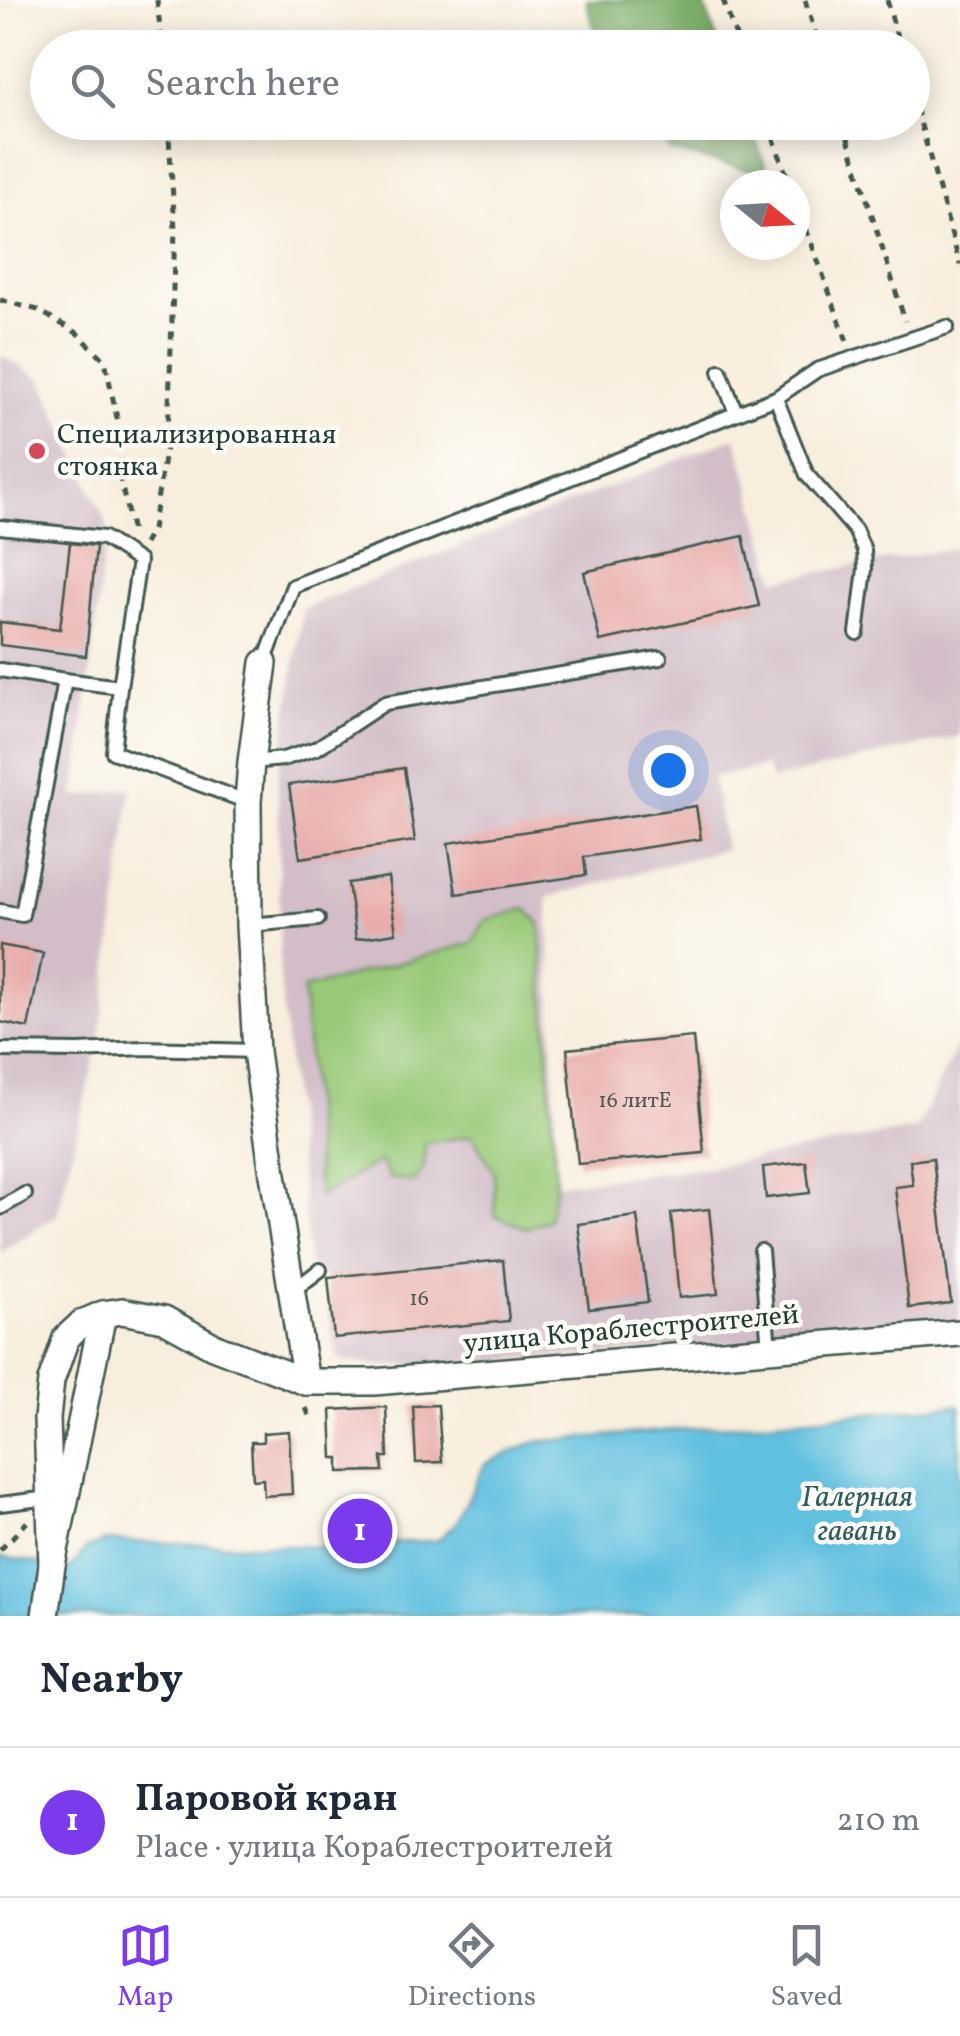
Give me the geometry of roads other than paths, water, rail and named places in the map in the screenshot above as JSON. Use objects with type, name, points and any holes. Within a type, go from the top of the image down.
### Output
[{"type":"street","points":[[264,662],[248,802],[256,1050],[306,1395]]},
{"type":"street","points":[[52,1565],[47,1418],[51,1380],[66,1338],[82,1323],[122,1310],[164,1319],[306,1395]]},
{"type":"street","points":[[45,1616],[103,1314]]},
{"type":"street","name":"улица Кораблестроителей","points":[[306,1395],[374,1382],[960,1333]]},
{"type":"lane","points":[[264,662],[294,586],[776,398],[818,370],[946,326]]},
{"type":"lane","points":[[720,371],[736,412]]},
{"type":"lane","points":[[776,398],[807,474],[855,530],[864,550],[857,633]]},
{"type":"lane","points":[[0,526],[104,538],[139,561],[113,752],[248,802]]},
{"type":"lane","points":[[250,762],[283,759],[317,748],[385,703],[660,658]]},
{"type":"lane","points":[[0,670],[120,687]]},
{"type":"lane","points":[[0,910],[22,915],[65,680]]},
{"type":"lane","points":[[249,924],[318,919]]},
{"type":"lane","points":[[0,1050],[256,1050]]},
{"type":"lane","points":[[0,1208],[25,1194]]},
{"type":"lane","points":[[761,1251],[769,1349]]},
{"type":"lane","points":[[290,1285],[303,1284],[320,1270]]},
{"type":"lane","points":[[0,1504],[50,1498]]},
{"type":"water","name":"Галерная гавань","points":[[960,1405],[960,1616],[0,1616],[0,1557],[71,1568],[86,1549],[105,1541],[322,1547],[438,1540],[457,1522],[485,1464],[534,1442]]},
{"type":"place","name":"Специализированная стоянка","points":[[37,451]]},
{"type":"place","name":"Паровой кран","points":[[360,1531]]}]
